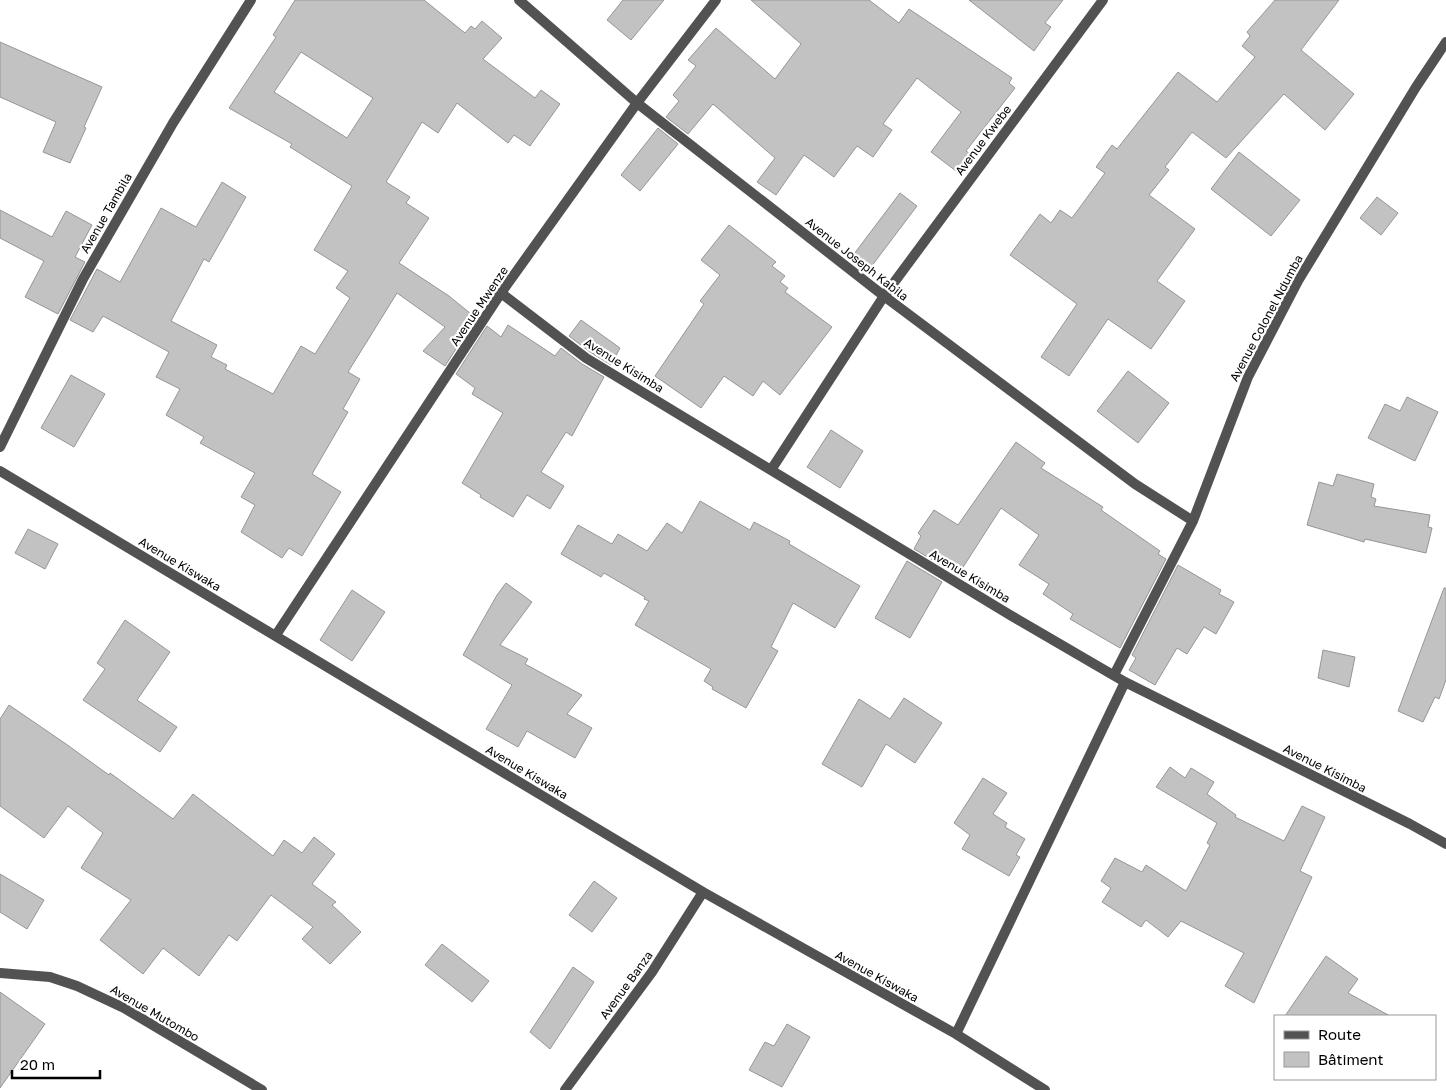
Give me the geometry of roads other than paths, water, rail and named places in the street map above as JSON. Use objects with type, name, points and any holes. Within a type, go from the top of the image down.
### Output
[{"type":"street","name":"Avenue Tambila","points":[[0,447],[83,279],[173,123],[251,0]]},
{"type":"street","name":"Avenue Joseph Kabila","points":[[519,0],[638,103],[884,296],[1135,484],[1193,521]]},
{"type":"street","name":"Avenue Mwenze","points":[[276,636],[502,293],[638,103],[716,0]]},
{"type":"street","name":"Avenue Kwebe","points":[[772,470],[884,296],[1103,0]]},
{"type":"street","name":"Avenue Colonel Ndumba","points":[[1114,675],[1193,521],[1248,376],[1293,289],[1416,87],[1446,42]]},
{"type":"street","name":"Avenue Kisimba","points":[[502,293],[586,358],[1010,615],[1125,682],[1446,844]]},
{"type":"street","name":"Avenue Kiswaka","points":[[0,471],[703,892],[956,1034],[1045,1090]]},
{"type":"street","points":[[956,1034],[1125,682]]},
{"type":"street","name":"Avenue Banza","points":[[565,1090],[652,972],[703,892]]},
{"type":"street","name":"Avenue Mutombo","points":[[0,973],[50,977],[78,986],[124,1008],[262,1090]]}]
